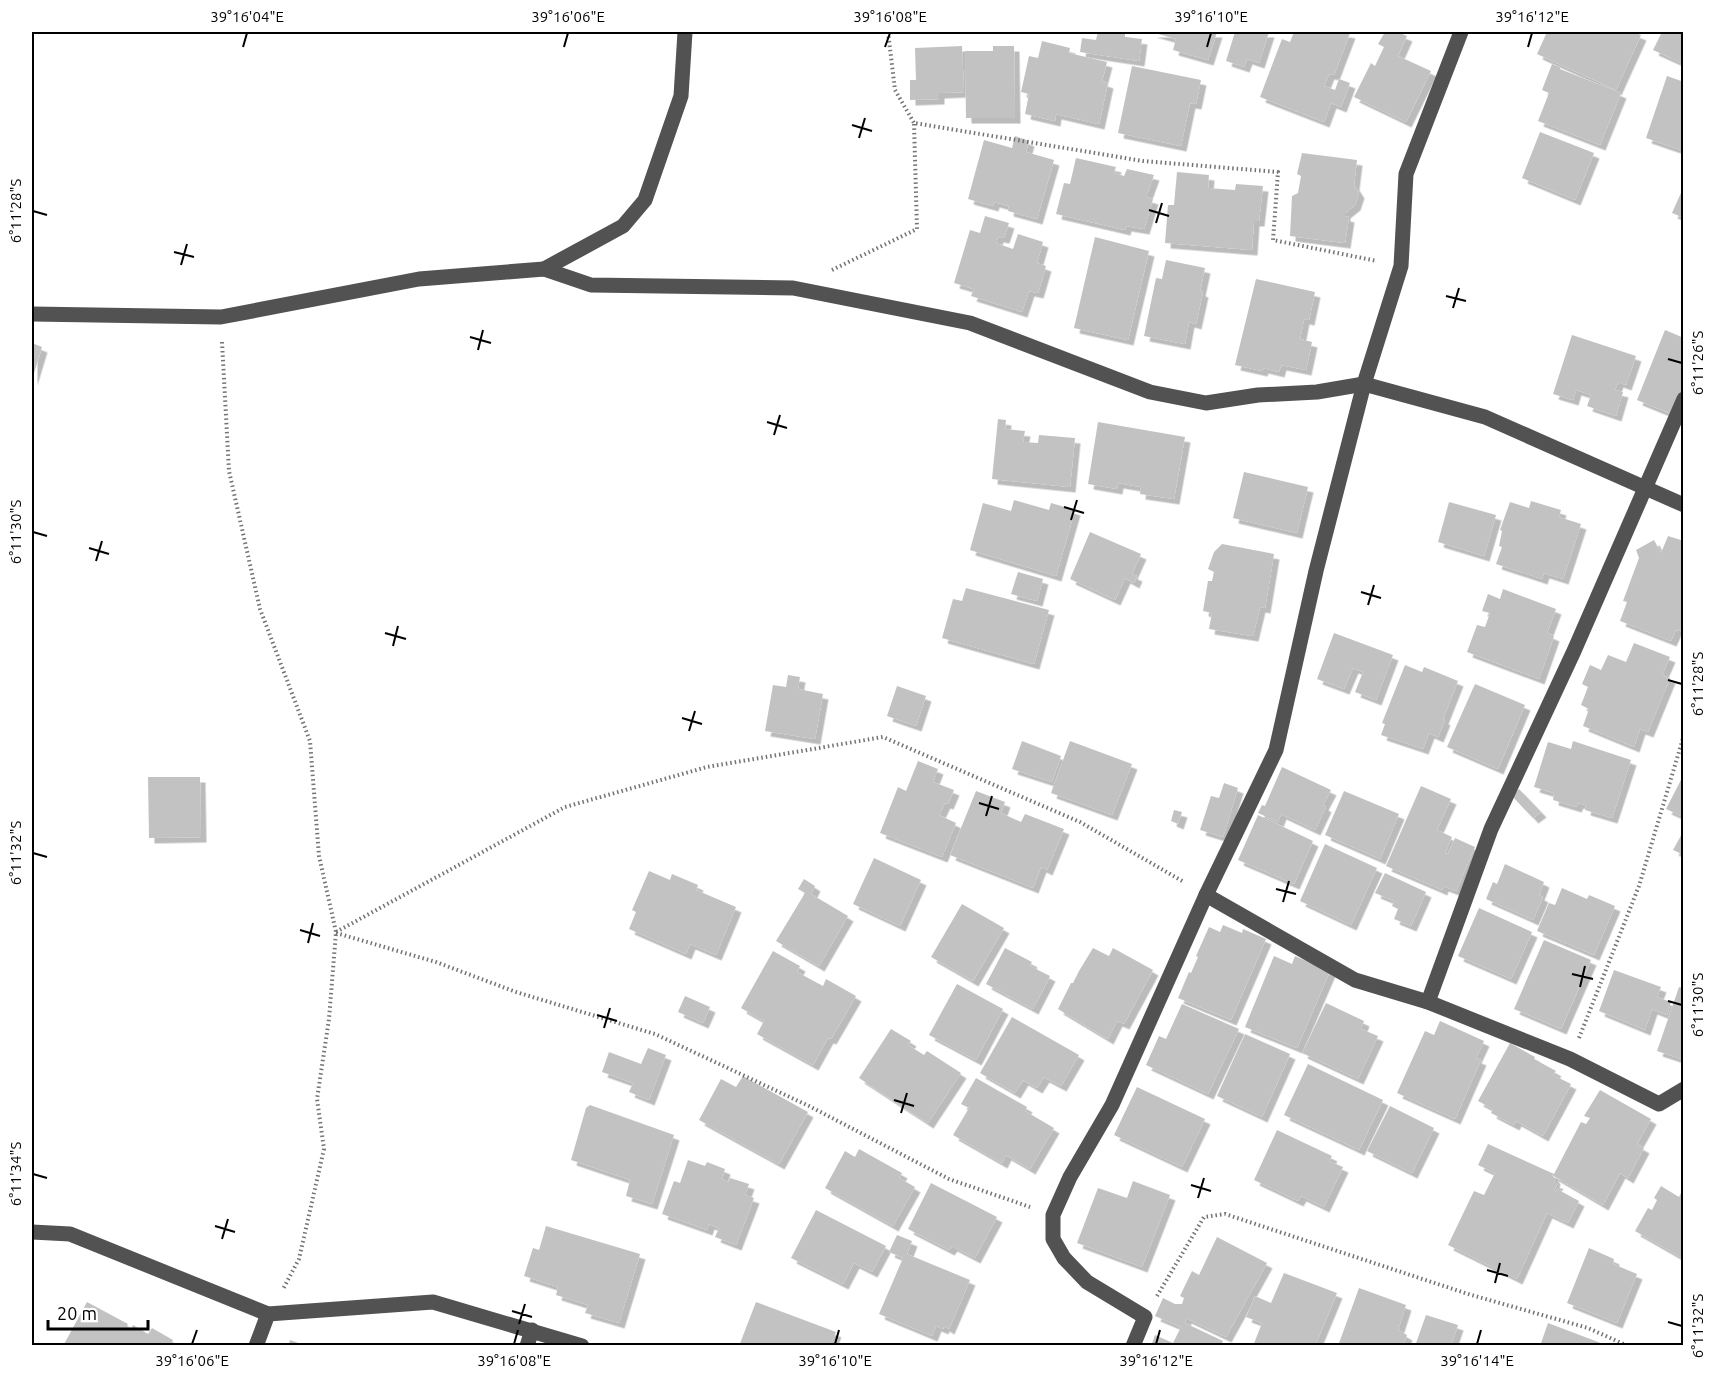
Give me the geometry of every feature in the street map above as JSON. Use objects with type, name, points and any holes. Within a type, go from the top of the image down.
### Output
[{"type":"street","points":[[544,269],[623,226],[645,200],[681,96],[685,32]]},
{"type":"street","points":[[1133,1346],[1144,1317],[1087,1282],[1064,1258],[1053,1239],[1053,1215],[1070,1177],[1112,1105],[1206,895],[1276,750],[1316,571],[1364,384],[1401,266],[1406,174],[1461,32]]},
{"type":"street","points":[[32,314],[221,317],[419,279],[544,269],[591,285],[793,288],[970,323],[1150,392],[1206,403],[1258,395],[1317,392],[1364,384],[1485,417],[1683,505]]},
{"type":"street","points":[[1428,1002],[1491,829],[1646,489],[1683,399]]},
{"type":"street","points":[[1206,895],[1355,980],[1428,1002],[1570,1059],[1659,1104],[1683,1089]]},
{"type":"street","points":[[32,1232],[70,1234],[268,1314],[433,1302],[582,1346]]},
{"type":"street","points":[[256,1346],[268,1314]]},
{"type":"street","points":[[527,1346],[532,1330]]},
{"type":"path","points":[[793,288],[917,229],[914,123],[895,90],[888,32]]},
{"type":"path","points":[[914,123],[1143,161],[1278,172],[1273,240],[1401,266]]},
{"type":"path","points":[[221,317],[229,471],[260,609],[310,741],[319,856],[336,932],[329,1019],[317,1099],[324,1149],[299,1259],[268,1314]]},
{"type":"path","points":[[1570,1059],[1639,886],[1683,735]]},
{"type":"path","points":[[336,932],[565,807],[707,767],[883,737],[1080,822],[1206,895]]},
{"type":"path","points":[[336,932],[436,962],[516,992],[655,1034],[808,1106],[949,1179],[1053,1215]]},
{"type":"path","points":[[1144,1317],[1204,1217],[1225,1214],[1457,1291],[1588,1328],[1628,1346]]},
{"type":"building","points":[[1098,32],[1125,32],[1125,37],[1142,39],[1139,61],[1080,52],[1082,38],[1096,40]]},
{"type":"building","points":[[1151,32],[1217,32],[1208,60],[1173,50],[1176,39]]},
{"type":"building","points":[[1235,32],[1269,32],[1259,63],[1247,59],[1244,67],[1226,61]]},
{"type":"building","points":[[1294,32],[1350,33],[1334,75],[1329,74],[1324,86],[1335,90],[1339,79],[1350,83],[1341,107],[1331,103],[1324,122],[1260,97],[1282,39],[1290,42]]},
{"type":"building","points":[[1385,32],[1397,32],[1407,36],[1398,56],[1431,71],[1406,122],[1354,97],[1371,63],[1375,66],[1384,47],[1378,44]]},
{"type":"building","points":[[1547,32],[1633,32],[1641,35],[1616,90],[1537,54]]},
{"type":"building","points":[[1662,32],[1684,32],[1684,64],[1653,50]]},
{"type":"building","points":[[1042,41],[1070,48],[1069,53],[1107,62],[1102,81],[1108,83],[1099,124],[1056,114],[1055,121],[1025,114],[1029,94],[1021,92],[1029,56],[1038,58]]},
{"type":"building","points":[[962,46],[964,92],[939,93],[939,99],[910,100],[910,80],[916,80],[915,48]]},
{"type":"building","points":[[993,46],[1014,46],[1015,118],[966,118],[965,51],[993,51]]},
{"type":"building","points":[[1552,64],[1621,93],[1600,145],[1538,121],[1549,93],[1542,90]]},
{"type":"building","points":[[1132,66],[1201,80],[1196,104],[1190,103],[1181,146],[1118,133]]},
{"type":"building","points":[[1667,76],[1684,82],[1684,151],[1646,138]]},
{"type":"building","points":[[1540,132],[1594,153],[1575,200],[1522,178]]},
{"type":"building","points":[[1015,136],[1029,141],[1026,152],[1054,160],[1037,219],[1008,211],[1009,206],[994,202],[993,206],[968,199],[984,140],[1012,148]]},
{"type":"building","points":[[1302,153],[1357,160],[1354,185],[1359,193],[1355,205],[1345,213],[1345,216],[1349,217],[1345,243],[1290,236],[1292,196],[1298,193],[1301,176],[1297,174]]},
{"type":"building","points":[[1076,158],[1116,167],[1114,173],[1124,176],[1127,169],[1154,175],[1146,197],[1153,199],[1144,229],[1126,226],[1125,230],[1056,214],[1064,183],[1070,184]]},
{"type":"building","points":[[1177,172],[1209,175],[1208,188],[1235,190],[1236,184],[1263,186],[1259,221],[1254,221],[1252,250],[1165,243],[1168,205],[1174,205]]},
{"type":"building","points":[[1684,186],[1684,218],[1672,213]]},
{"type":"building","points":[[985,216],[1009,223],[1004,238],[998,237],[996,243],[1013,249],[1018,234],[1043,242],[1037,263],[1046,266],[1038,293],[1029,291],[1022,312],[971,296],[974,289],[954,283],[970,230],[980,233]]},
{"type":"building","points":[[1095,237],[1149,251],[1128,340],[1074,328]]},
{"type":"building","points":[[1166,260],[1205,268],[1200,291],[1203,292],[1196,324],[1189,322],[1185,344],[1144,336],[1156,278],[1162,279]]},
{"type":"building","points":[[1256,279],[1315,292],[1309,320],[1304,319],[1300,339],[1312,342],[1306,370],[1281,365],[1279,372],[1263,368],[1262,371],[1235,365]]},
{"type":"building","points":[[1665,330],[1684,338],[1684,391],[1674,415],[1637,400]]},
{"type":"building","points":[[1572,335],[1636,356],[1626,385],[1618,382],[1615,390],[1623,392],[1616,416],[1587,406],[1591,395],[1576,390],[1573,400],[1553,394]]},
{"type":"building","points":[[32,343],[42,347],[32,380]]},
{"type":"building","points":[[998,419],[1006,420],[1005,429],[1025,431],[1023,442],[1038,443],[1039,435],[1075,438],[1070,487],[992,479]]},
{"type":"building","points":[[1098,422],[1185,437],[1174,499],[1140,494],[1141,487],[1118,483],[1117,489],[1088,484]]},
{"type":"building","points":[[1244,472],[1308,487],[1297,533],[1233,518]]},
{"type":"building","points":[[1014,500],[1049,510],[1051,503],[1075,510],[1056,576],[970,550],[983,503],[1011,511]]},
{"type":"building","points":[[1531,501],[1561,510],[1559,517],[1581,524],[1563,579],[1544,573],[1542,579],[1496,564],[1502,547],[1499,546],[1502,531],[1500,530],[1510,502],[1529,508]]},
{"type":"building","points":[[1449,502],[1496,515],[1484,556],[1438,542]]},
{"type":"building","points":[[1090,532],[1141,554],[1132,574],[1137,576],[1134,583],[1125,578],[1115,600],[1070,579]]},
{"type":"building","points":[[1668,536],[1684,541],[1684,632],[1676,630],[1671,641],[1620,621],[1627,602],[1623,601],[1639,558],[1636,550],[1654,540],[1661,553]]},
{"type":"building","points":[[1222,544],[1274,554],[1265,608],[1260,607],[1253,636],[1209,629],[1212,613],[1203,611],[1208,581],[1212,581],[1214,572],[1208,569],[1214,552]]},
{"type":"building","points":[[1018,572],[1043,579],[1037,601],[1011,594]]},
{"type":"building","points":[[966,588],[1049,610],[1034,664],[942,638],[953,599],[962,601]]},
{"type":"building","points":[[1503,589],[1556,609],[1547,633],[1554,636],[1539,679],[1467,652],[1477,625],[1485,627],[1490,613],[1482,611],[1488,594],[1500,599]]},
{"type":"building","points":[[1334,633],[1393,655],[1376,700],[1355,692],[1363,672],[1353,668],[1344,689],[1317,679]]},
{"type":"building","points":[[1634,643],[1670,657],[1662,675],[1670,678],[1648,732],[1640,729],[1634,747],[1583,726],[1589,709],[1581,705],[1588,687],[1582,684],[1590,665],[1601,670],[1608,655],[1626,662]]},
{"type":"building","points":[[1405,665],[1422,672],[1424,667],[1458,681],[1438,737],[1429,733],[1423,749],[1381,735],[1385,724],[1382,723]]},
{"type":"building","points":[[788,675],[800,677],[798,689],[823,694],[815,739],[765,731],[773,685],[786,687]]},
{"type":"building","points":[[1475,684],[1525,705],[1498,769],[1447,747]]},
{"type":"building","points":[[897,686],[926,696],[916,726],[887,716]]},
{"type":"building","points":[[1022,741],[1061,756],[1052,782],[1012,769]]},
{"type":"building","points":[[1070,741],[1132,764],[1112,815],[1051,793]]},
{"type":"building","points":[[1573,741],[1631,760],[1612,818],[1585,810],[1586,805],[1578,803],[1576,807],[1553,800],[1554,793],[1534,787],[1548,742],[1571,749]]},
{"type":"building","points":[[918,761],[938,769],[933,782],[954,790],[948,804],[945,803],[939,815],[956,823],[942,857],[880,833],[898,787],[906,791]]},
{"type":"building","points":[[1282,767],[1331,790],[1323,805],[1326,807],[1315,830],[1281,814],[1278,822],[1258,813],[1262,805],[1265,806]]},
{"type":"building","points":[[1684,774],[1684,817],[1666,809]]},
{"type":"building","points":[[148,777],[200,777],[201,837],[149,838]]},
{"type":"building","points":[[1224,783],[1238,788],[1223,837],[1200,830],[1211,796],[1219,798]]},
{"type":"building","points":[[1421,786],[1451,799],[1437,830],[1452,837],[1445,853],[1448,854],[1455,838],[1475,847],[1456,891],[1443,886],[1442,890],[1386,866]]},
{"type":"building","points":[[1519,789],[1541,812],[1533,818],[1512,796]]},
{"type":"building","points":[[976,791],[1005,802],[1001,813],[1021,822],[1025,814],[1064,829],[1047,870],[1041,867],[1033,888],[950,855]]},
{"type":"building","points":[[1344,791],[1399,814],[1380,859],[1325,835]]},
{"type":"building","points":[[1174,810],[1182,812],[1178,824],[1171,821]]},
{"type":"building","points":[[1258,815],[1313,841],[1294,884],[1238,860]]},
{"type":"building","points":[[1684,830],[1684,855],[1673,850]]},
{"type":"building","points":[[1325,844],[1377,868],[1351,925],[1300,901]]},
{"type":"building","points":[[874,858],[921,880],[900,926],[853,904]]},
{"type":"building","points":[[1505,864],[1544,882],[1539,895],[1543,897],[1533,920],[1486,899],[1493,882],[1497,884]]},
{"type":"building","points":[[649,871],[670,880],[672,874],[698,885],[696,890],[736,907],[716,955],[690,944],[686,954],[629,929],[636,912],[632,910]]},
{"type":"building","points":[[1385,873],[1426,892],[1411,926],[1394,919],[1398,909],[1392,906],[1394,901],[1375,893]]},
{"type":"building","points":[[804,879],[815,886],[811,894],[848,916],[819,966],[776,941],[805,893],[798,889]]},
{"type":"building","points":[[1562,888],[1587,899],[1589,895],[1615,906],[1594,955],[1537,931],[1549,903],[1555,905]]},
{"type":"building","points":[[962,904],[1004,928],[973,981],[931,957]]},
{"type":"building","points":[[1479,908],[1532,932],[1511,979],[1458,956]]},
{"type":"building","points":[[1223,925],[1242,933],[1243,929],[1266,939],[1231,1020],[1178,998],[1198,957],[1196,956],[1209,927],[1220,932]]},
{"type":"building","points":[[1544,940],[1591,960],[1561,1029],[1514,1009]]},
{"type":"building","points":[[1005,948],[1032,962],[1030,966],[1050,976],[1033,1009],[986,984]]},
{"type":"building","points":[[1093,948],[1109,956],[1113,948],[1153,970],[1124,1024],[1117,1021],[1108,1039],[1058,1009]]},
{"type":"building","points":[[773,951],[800,966],[797,972],[823,986],[826,979],[856,996],[813,1065],[757,1034],[764,1021],[741,1008]]},
{"type":"building","points":[[1274,956],[1292,964],[1295,956],[1330,971],[1297,1048],[1245,1027]]},
{"type":"building","points":[[1614,970],[1661,987],[1657,997],[1671,1002],[1667,1015],[1652,1009],[1645,1030],[1599,1011]]},
{"type":"building","points":[[957,984],[1003,1009],[976,1060],[929,1035]]},
{"type":"building","points":[[1679,987],[1684,988],[1684,1060],[1657,1051]]},
{"type":"building","points":[[685,996],[710,1007],[703,1023],[678,1012]]},
{"type":"building","points":[[1326,1003],[1364,1021],[1361,1029],[1378,1036],[1358,1079],[1302,1053]]},
{"type":"building","points":[[1182,1004],[1239,1029],[1208,1094],[1146,1065],[1159,1036],[1166,1039]]},
{"type":"building","points":[[1012,1017],[1079,1055],[1061,1086],[1044,1077],[1037,1088],[1023,1080],[1015,1093],[980,1073]]},
{"type":"building","points":[[1440,1021],[1484,1041],[1476,1058],[1481,1060],[1455,1119],[1397,1093],[1425,1031],[1434,1035]]},
{"type":"building","points":[[891,1029],[911,1041],[908,1045],[924,1055],[927,1051],[961,1073],[928,1123],[859,1078]]},
{"type":"building","points":[[1245,1034],[1290,1054],[1262,1117],[1217,1096]]},
{"type":"building","points":[[1510,1043],[1556,1071],[1553,1075],[1571,1084],[1543,1136],[1516,1121],[1514,1125],[1491,1113],[1493,1109],[1478,1101]]},
{"type":"building","points":[[648,1048],[666,1055],[649,1100],[629,1092],[633,1083],[602,1072],[609,1052],[641,1064]]},
{"type":"building","points":[[1308,1064],[1383,1100],[1359,1150],[1284,1115]]},
{"type":"building","points":[[743,1076],[808,1112],[779,1164],[699,1120],[721,1079],[736,1087]]},
{"type":"building","points":[[976,1078],[1027,1107],[1025,1111],[1054,1128],[1030,1169],[1006,1155],[1002,1163],[953,1135],[969,1108],[961,1104]]},
{"type":"building","points":[[1137,1087],[1205,1119],[1182,1167],[1114,1135]]},
{"type":"building","points":[[1600,1090],[1651,1119],[1637,1144],[1644,1148],[1628,1178],[1620,1173],[1603,1205],[1552,1175],[1555,1179],[1554,1183],[1558,1183],[1554,1190],[1556,1192],[1557,1189],[1579,1201],[1568,1223],[1547,1213],[1517,1279],[1448,1245],[1474,1191],[1484,1195],[1495,1173],[1478,1165],[1488,1144],[1554,1174],[1581,1122],[1586,1124],[1590,1118],[1584,1116]]},
{"type":"building","points":[[590,1105],[674,1135],[652,1204],[626,1196],[630,1180],[571,1160],[586,1108]]},
{"type":"building","points":[[1390,1106],[1434,1128],[1412,1173],[1367,1151]]},
{"type":"building","points":[[1277,1130],[1332,1156],[1329,1161],[1343,1167],[1324,1207],[1301,1196],[1298,1201],[1254,1180]]},
{"type":"building","points":[[859,1149],[902,1173],[899,1178],[915,1187],[893,1226],[825,1188],[845,1151],[855,1157]]},
{"type":"building","points":[[688,1160],[705,1166],[707,1162],[725,1169],[722,1179],[728,1182],[730,1178],[749,1184],[745,1195],[754,1198],[736,1245],[715,1237],[719,1228],[709,1224],[707,1230],[662,1214],[674,1181],[680,1183]]},
{"type":"building","points":[[1133,1181],[1170,1195],[1142,1267],[1077,1243],[1098,1188],[1127,1198]]},
{"type":"building","points":[[931,1183],[997,1217],[975,1258],[952,1246],[949,1250],[908,1229]]},
{"type":"building","points":[[1661,1186],[1679,1197],[1681,1193],[1684,1194],[1684,1259],[1635,1231],[1648,1208],[1652,1210],[1657,1200],[1654,1198]]},
{"type":"building","points":[[816,1210],[886,1246],[872,1272],[854,1263],[843,1284],[791,1258]]},
{"type":"building","points":[[546,1226],[640,1254],[619,1323],[585,1313],[588,1305],[556,1295],[558,1287],[524,1276],[533,1248],[539,1250]]},
{"type":"building","points":[[897,1235],[912,1241],[907,1254],[970,1280],[949,1329],[936,1326],[932,1336],[879,1314],[903,1258],[889,1252]]},
{"type":"building","points":[[1217,1237],[1267,1263],[1226,1337],[1186,1318],[1185,1323],[1223,1341],[1221,1346],[1151,1346],[1155,1335],[1173,1343],[1181,1327],[1155,1316],[1163,1298],[1175,1304],[1182,1304],[1184,1298],[1180,1296],[1192,1271],[1199,1275]]},
{"type":"building","points":[[1589,1248],[1614,1259],[1613,1264],[1637,1274],[1617,1323],[1567,1303]]},
{"type":"building","points":[[1284,1273],[1337,1293],[1315,1346],[1253,1346],[1262,1323],[1246,1317],[1255,1296],[1271,1303]]},
{"type":"building","points":[[1359,1288],[1406,1305],[1398,1330],[1407,1335],[1403,1346],[1338,1346]]},
{"type":"building","points":[[87,1302],[128,1324],[127,1326],[131,1329],[133,1325],[148,1334],[152,1328],[173,1340],[170,1346],[63,1346]]},
{"type":"building","points":[[756,1302],[836,1332],[830,1346],[739,1346]]},
{"type":"building","points":[[1426,1315],[1458,1325],[1451,1346],[1415,1346]]},
{"type":"building","points":[[1548,1323],[1606,1345],[1606,1346],[1540,1346]]},
{"type":"building","points":[[290,1340],[304,1345],[304,1346],[288,1346]]}]
